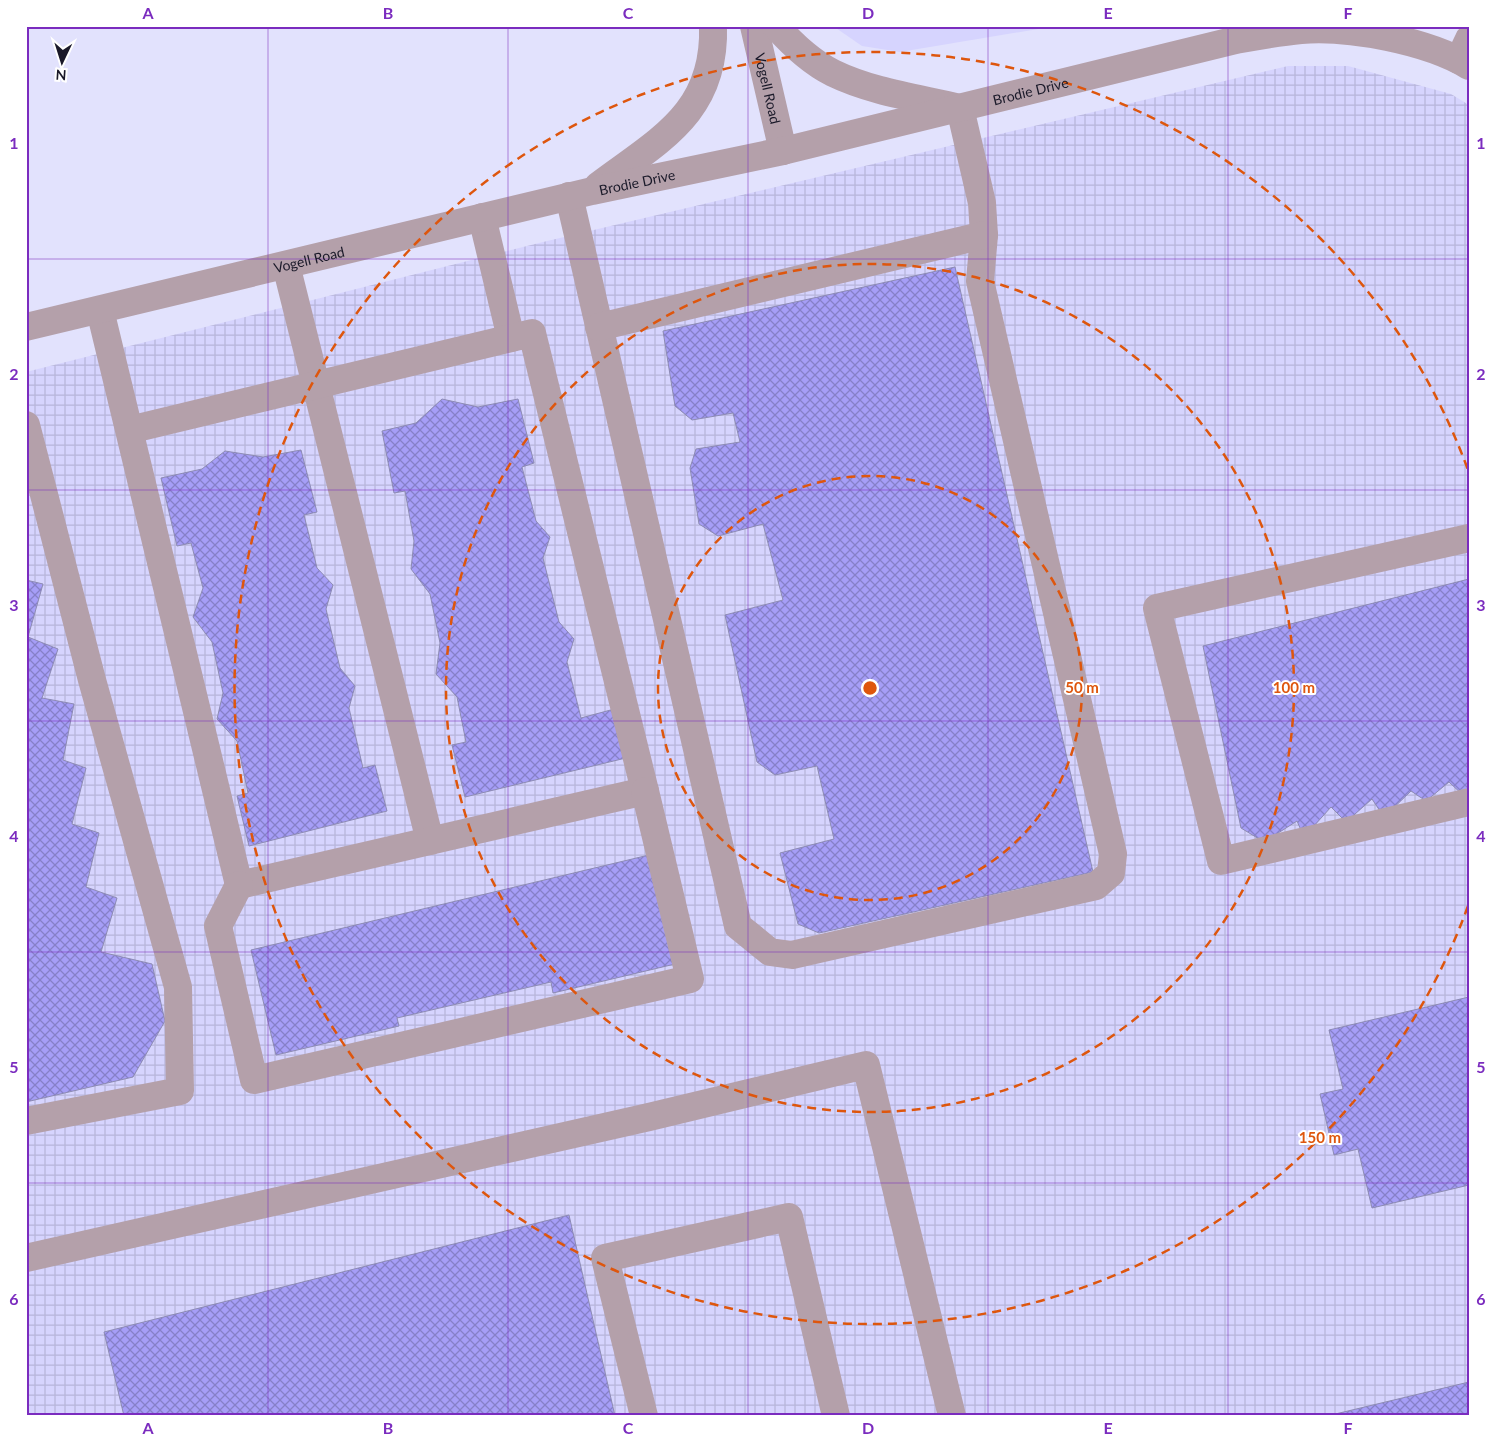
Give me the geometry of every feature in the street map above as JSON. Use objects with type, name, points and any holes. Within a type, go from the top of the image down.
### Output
[{"type":"street","points":[[713,26],[714,44],[705,85],[692,109],[667,134],[580,194],[599,327],[738,926],[770,952],[792,955],[1096,886],[1110,873],[1113,854],[980,281],[984,235],[982,203],[960,108],[861,84],[832,72],[814,61],[788,40],[776,26]]},
{"type":"street","name":"Vogell Road","points":[[754,26],[783,151]]},
{"type":"street","name":"Brodie Drive","points":[[580,194],[783,151],[1236,40],[1302,28],[1361,31],[1466,55]]},
{"type":"street","name":"Vogell Road","points":[[26,327],[580,194]]},
{"type":"street","points":[[482,217],[510,338]]},
{"type":"street","points":[[599,327],[984,235]]},
{"type":"street","points":[[286,265],[430,841]]},
{"type":"street","points":[[100,310],[129,430],[239,885],[218,926],[254,1080],[690,979],[532,333],[129,430]]},
{"type":"street","points":[[26,1121],[180,1091],[178,987],[92,680],[28,437]]},
{"type":"street","points":[[1469,538],[1157,608],[1221,861],[1469,802]]},
{"type":"street","points":[[239,885],[644,791]]},
{"type":"street","points":[[26,1258],[630,1121],[866,1065],[952,1416]]},
{"type":"street","points":[[644,1416],[605,1258],[789,1217],[836,1416]]},
{"type":"shaded area","points":[[833,26],[1056,26],[900,52],[862,46]]},
{"type":"shaded area","points":[[1288,66],[1348,66],[1451,94],[1469,105],[1469,1416],[26,1416],[26,372],[543,242]]},
{"type":"building","points":[[955,267],[1093,872],[819,933],[798,924],[780,853],[834,839],[817,766],[775,775],[757,762],[725,615],[783,600],[763,524],[718,536],[699,524],[690,468],[696,449],[740,442],[733,413],[692,420],[675,406],[663,331]]},
{"type":"building","points":[[442,399],[478,407],[518,399],[534,463],[522,467],[536,521],[550,537],[543,558],[559,622],[574,639],[567,662],[581,718],[618,708],[630,757],[465,797],[452,745],[466,742],[457,697],[436,674],[440,643],[430,594],[411,569],[414,541],[405,491],[394,493],[382,431],[416,423]]},
{"type":"building","points":[[301,450],[317,512],[304,515],[317,568],[333,585],[326,609],[340,668],[355,686],[349,708],[363,768],[375,765],[387,811],[249,846],[237,796],[248,793],[237,741],[217,719],[223,693],[212,642],[193,617],[203,588],[191,543],[177,546],[161,478],[202,469],[225,451],[263,457]]},
{"type":"building","points":[[1469,579],[1469,794],[1465,797],[1449,782],[1426,801],[1411,791],[1384,817],[1372,799],[1346,822],[1331,807],[1304,837],[1297,821],[1264,842],[1241,828],[1203,646]]},
{"type":"building","points":[[26,580],[43,584],[28,637],[58,649],[42,698],[74,704],[63,760],[86,768],[72,824],[99,833],[86,887],[117,898],[101,952],[152,964],[165,1021],[133,1077],[26,1102]]},
{"type":"building","points":[[649,855],[675,964],[553,993],[551,982],[397,1018],[399,1026],[276,1055],[251,950]]},
{"type":"building","points":[[1469,997],[1469,1185],[1372,1208],[1358,1149],[1334,1155],[1320,1094],[1343,1089],[1329,1030]]},
{"type":"building","points":[[569,1215],[615,1416],[124,1416],[104,1332]]},
{"type":"building","points":[[1469,1382],[1469,1416],[1327,1416]]}]
